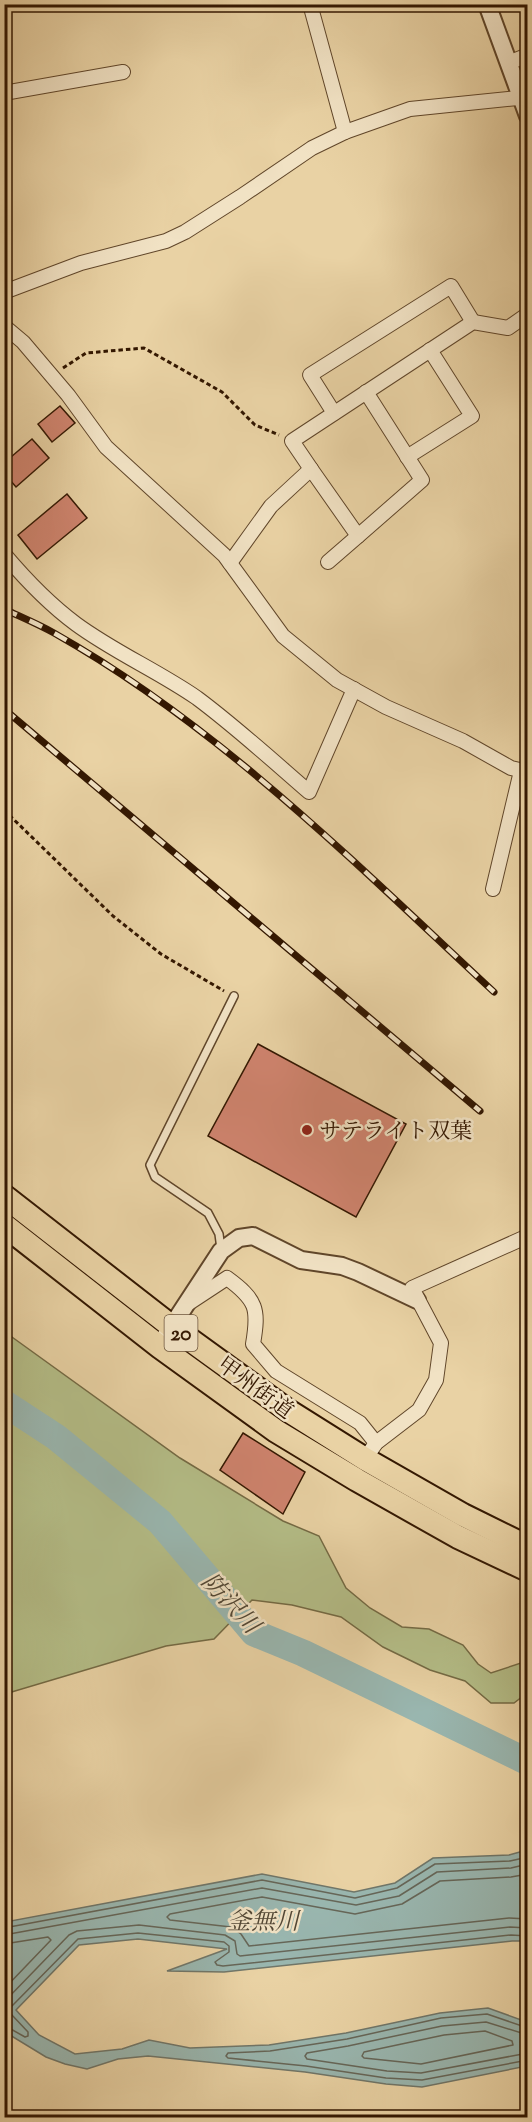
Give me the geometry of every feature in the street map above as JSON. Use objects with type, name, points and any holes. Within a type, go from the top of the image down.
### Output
[{"type":"highway","name":"甲州街道","points":[[4,1196],[171,1326],[287,1410],[371,1451],[463,1515],[528,1547]]},
{"type":"highway","name":"甲州街道","points":[[4,1225],[160,1347],[276,1431],[458,1538],[528,1570]]},
{"type":"street","points":[[310,4],[345,132]]},
{"type":"street","points":[[487,4],[508,63],[524,97],[528,116]]},
{"type":"street","points":[[508,63],[528,56]]},
{"type":"street","points":[[4,93],[123,72]]},
{"type":"street","points":[[4,292],[81,262],[166,241],[185,232],[240,197],[312,148],[345,132],[410,109],[524,97]]},
{"type":"street","points":[[334,413],[310,375],[451,286],[473,322]]},
{"type":"street","points":[[358,536],[292,441],[473,322],[508,328],[528,314]]},
{"type":"street","points":[[4,326],[23,342],[51,375],[106,447],[230,563],[283,636],[337,680],[386,706],[463,741],[511,768],[524,771],[494,889]]},
{"type":"street","points":[[407,457],[472,416],[430,350]]},
{"type":"street","points":[[328,562],[422,480],[366,392]]},
{"type":"street","points":[[230,563],[272,506],[311,469]]},
{"type":"street","points":[[4,554],[36,590],[77,625],[196,698],[309,792],[354,689]]},
{"type":"street","points":[[160,1347],[171,1326],[221,1251],[239,1238],[253,1236],[301,1260],[342,1266],[417,1300]]},
{"type":"street","points":[[185,1306],[227,1278],[246,1292],[258,1317],[253,1344],[276,1371],[360,1423],[371,1451],[419,1410],[436,1380],[441,1343],[412,1288],[528,1236]]},
{"type":"lane","points":[[221,1251],[219,1234],[208,1213],[155,1177],[150,1165],[234,996]]},
{"type":"path","points":[[51,375],[86,353],[144,348],[222,392],[255,425],[292,441]]},
{"type":"path","points":[[4,810],[112,916],[161,954],[234,996]]},
{"type":"green space","points":[[5,1332],[180,1458],[283,1521],[319,1536],[346,1588],[370,1608],[402,1627],[429,1629],[463,1645],[478,1664],[491,1673],[527,1661],[527,1693],[514,1703],[491,1703],[465,1681],[430,1670],[383,1647],[341,1617],[292,1605],[252,1600],[214,1639],[166,1646],[5,1694]]},
{"type":"water","name":"釜無川","points":[[527,1850],[527,1941],[224,1972],[167,1971],[227,1949],[138,1939],[79,1945],[16,2010],[39,2035],[75,2054],[122,2049],[149,2040],[190,2048],[269,2045],[346,2033],[440,2013],[488,2008],[527,2022],[527,2066],[422,2087],[148,2056],[118,2059],[87,2069],[46,2057],[5,2032],[5,1922],[262,1874],[354,1892],[395,1883],[433,1858],[509,1855]]},
{"type":"building","points":[[60,406],[75,423],[52,442],[38,424]]},
{"type":"building","points":[[32,439],[49,458],[16,487],[4,473],[4,463]]},
{"type":"building","points":[[67,494],[87,518],[37,559],[18,535]]},
{"type":"building","name":"サテライト双葉","points":[[258,1044],[406,1124],[356,1217],[208,1136]]},
{"type":"building","points":[[243,1433],[305,1472],[283,1514],[220,1470]]},
{"type":"waterway","name":"防沢川","points":[[4,1403],[56,1437],[160,1522],[254,1633],[303,1653],[528,1762]]},
{"type":"railway","points":[[4,609],[54,633],[115,670],[173,710],[284,799],[494,992]]},
{"type":"railway","points":[[4,709],[480,1111]]},
{"type":"place","name":"サテライト双葉","points":[[307,1130]]}]
